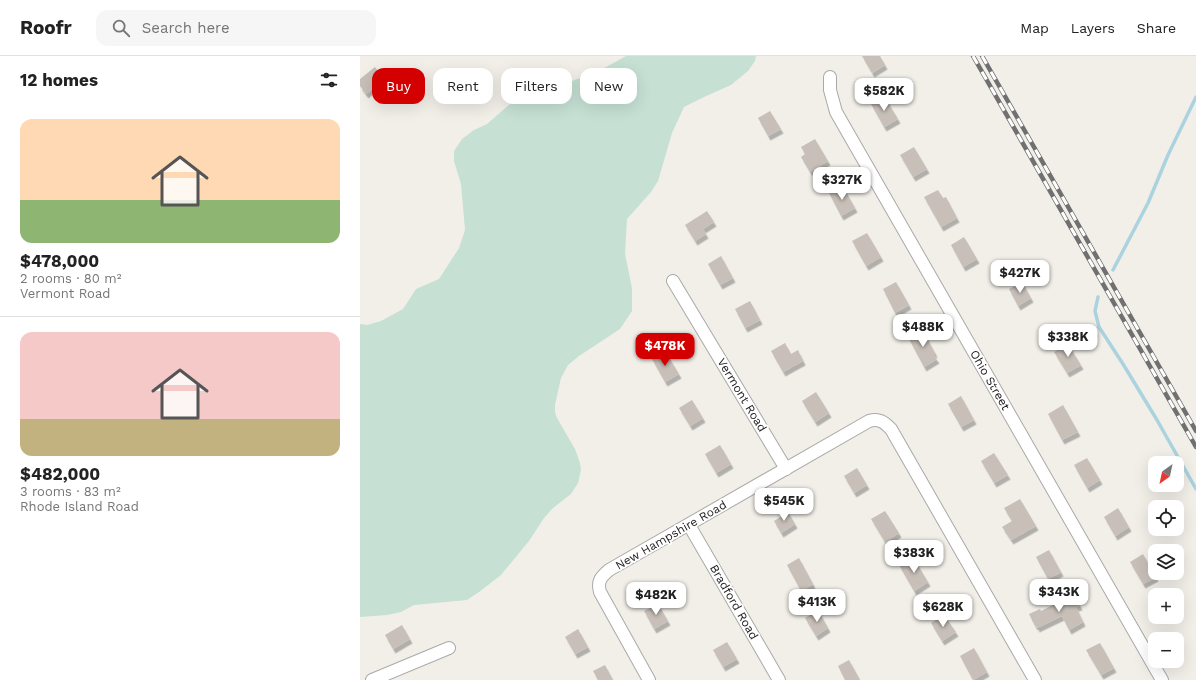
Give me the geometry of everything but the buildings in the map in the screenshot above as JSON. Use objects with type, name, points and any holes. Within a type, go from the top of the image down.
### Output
[{"type":"street","name":"Ohio Street","points":[[830,77],[830,90],[836,112],[1162,680]]},
{"type":"street","name":"Vermont Road","points":[[673,281],[786,469]]},
{"type":"street","name":"New Hampshire Road","points":[[649,680],[600,592],[598,586],[599,581],[609,570],[869,421],[874,420],[881,421],[891,429],[1035,680]]},
{"type":"street","name":"Bradford Road","points":[[689,525],[779,680]]},
{"type":"street","points":[[378,679],[449,648]]},
{"type":"green space","points":[[626,56],[756,56],[755,61],[748,71],[731,85],[684,107],[672,133],[658,181],[651,192],[627,219],[625,254],[632,288],[632,311],[620,329],[568,365],[561,378],[555,405],[557,418],[575,449],[580,463],[581,470],[578,483],[571,494],[553,508],[544,518],[529,541],[501,575],[467,600],[414,605],[401,612],[387,615],[360,617],[360,324],[367,325],[381,321],[403,309],[416,289],[439,279],[459,248],[465,230],[461,184],[454,161],[454,151],[462,139],[474,130],[487,124],[510,104],[572,104],[572,81],[580,78],[580,104],[637,104],[637,68],[604,68]]},
{"type":"waterway","points":[[1113,270],[1148,203],[1168,155],[1196,97]]},
{"type":"waterway","points":[[1098,297],[1095,311],[1099,327],[1157,420],[1196,489]]},
{"type":"railway","points":[[973,56],[1196,447]]},
{"type":"railway","points":[[982,56],[1196,431]]}]
